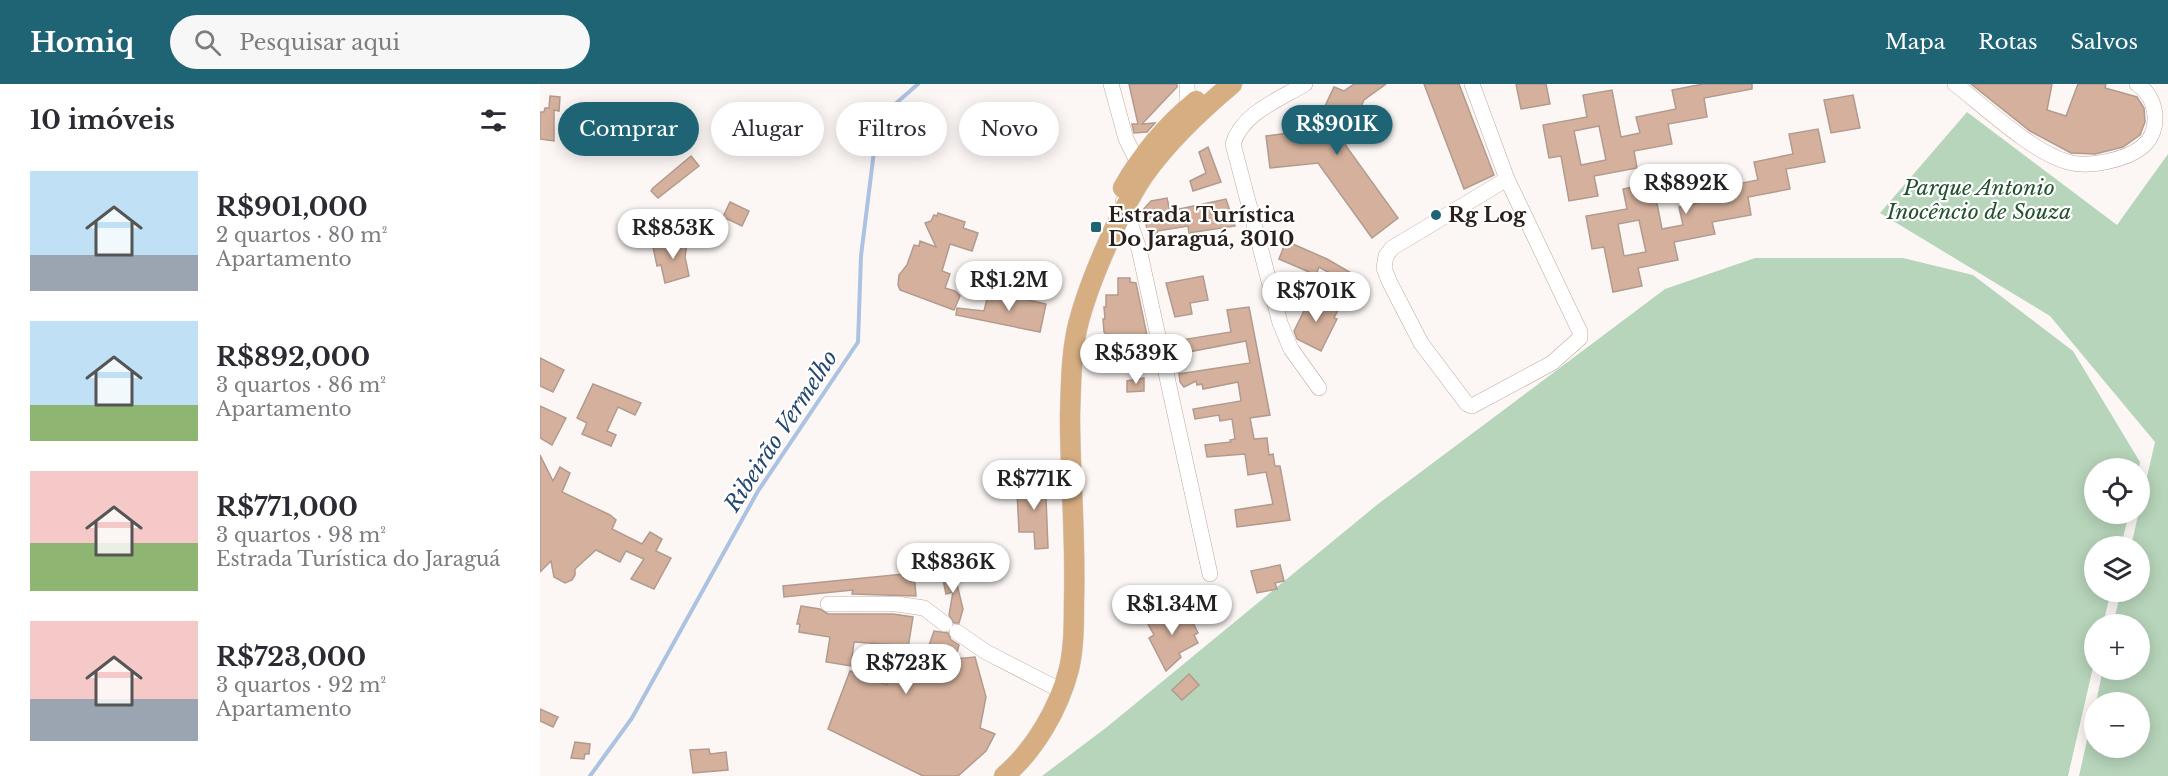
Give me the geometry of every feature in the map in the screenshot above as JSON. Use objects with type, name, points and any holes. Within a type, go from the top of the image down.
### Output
[{"type":"main road","points":[[1004,776],[1030,747],[1049,718],[1062,691],[1069,667],[1073,634],[1075,572],[1070,429],[1071,376],[1078,328],[1077,302],[1083,277],[1091,253],[1165,129],[1216,84]]},
{"type":"main road","points":[[1141,169],[1232,84]]},
{"type":"street","points":[[1111,84],[1126,139],[1141,169]]},
{"type":"street","points":[[1187,84],[1188,107]]},
{"type":"street","points":[[1305,84],[1249,118],[1236,134],[1233,144],[1280,323],[1291,349],[1319,388]]},
{"type":"street","points":[[1472,84],[1507,179],[1580,338],[1552,363],[1472,406],[1467,404],[1421,343],[1384,268],[1386,256],[1392,248],[1507,179]]},
{"type":"street","points":[[1955,84],[2028,141],[2054,158],[2085,165],[2137,151],[2148,141],[2156,116],[2154,104],[2150,96],[2138,84]]},
{"type":"street","points":[[1123,202],[1139,249],[1210,574]]},
{"type":"street","points":[[828,604],[897,604],[924,608],[986,652],[1062,691]]},
{"type":"green space","name":"Parque Antonio Inocêncio de Souza","points":[[1967,112],[2117,225],[2168,154],[2168,776],[2079,776],[2084,754],[2084,758],[2150,758],[2150,692],[2098,692],[2101,680],[2150,680],[2150,614],[2115,614],[2118,602],[2150,602],[2150,536],[2133,536],[2136,524],[2150,524],[2150,464],[2155,442],[2050,316],[1880,213]]},
{"type":"green space","points":[[1755,258],[1903,258],[1973,275],[2073,351],[2138,458],[2084,458],[2084,524],[2126,524],[2123,536],[2084,536],[2084,602],[2108,602],[2105,614],[2084,614],[2084,680],[2090,680],[2087,692],[2084,692],[2084,706],[2068,776],[1042,776],[1107,727],[1378,504],[1665,289]]},
{"type":"building","points":[[1129,84],[1177,84],[1177,87],[1142,124],[1155,123],[1147,132],[1134,133],[1132,124],[1138,124]]},
{"type":"building","points":[[1354,84],[1386,84],[1364,100],[1345,141],[1346,146],[1398,218],[1372,238],[1318,163],[1270,168],[1266,136],[1312,130],[1334,87],[1344,91]]},
{"type":"building","points":[[1424,84],[1459,84],[1494,175],[1464,189]]},
{"type":"building","points":[[1516,84],[1546,84],[1550,104],[1521,109]]},
{"type":"building","points":[[1703,84],[1752,84],[1752,89],[1704,98],[1707,117],[1668,124],[1672,144],[1634,151],[1637,168],[1594,176],[1598,196],[1569,201],[1561,156],[1549,158],[1543,125],[1587,117],[1583,95],[1612,90],[1621,137],[1640,133],[1636,117],[1676,109],[1672,90]],"holes":[[[1599,126],[1606,160],[1581,165],[1574,131]]]},
{"type":"building","points":[[1971,84],[2052,84],[2047,110],[2066,116],[2078,84],[2106,84],[2105,88],[2137,97],[2144,108],[2145,122],[2140,135],[2123,147],[2095,154],[2071,153],[2030,131]]},
{"type":"building","points":[[1853,95],[1860,128],[1831,133],[1824,100]]},
{"type":"building","points":[[550,96],[560,97],[558,111],[554,110],[554,141],[540,139],[540,112],[549,108]]},
{"type":"building","points":[[1818,129],[1825,162],[1786,169],[1790,189],[1748,197],[1751,215],[1712,222],[1715,234],[1674,242],[1678,260],[1638,268],[1642,286],[1613,292],[1604,247],[1592,249],[1586,216],[1627,209],[1623,189],[1653,183],[1662,229],[1683,225],[1679,207],[1718,199],[1716,188],[1758,180],[1754,162],[1793,154],[1789,134]],"holes":[[[1639,220],[1646,252],[1624,256],[1618,224]]]},
{"type":"building","points":[[1208,147],[1221,182],[1193,191],[1190,181],[1206,173],[1199,152]]},
{"type":"building","points":[[691,156],[699,166],[658,198],[651,191]]},
{"type":"building","points":[[1167,198],[1170,211],[1226,199],[1235,226],[1189,233],[1188,226],[1157,231],[1158,237],[1149,239],[1143,210],[1151,201]]},
{"type":"building","points":[[730,202],[749,211],[742,226],[723,217]]},
{"type":"building","points":[[938,213],[965,222],[963,228],[978,233],[972,251],[950,244],[942,271],[950,274],[945,288],[955,291],[960,296],[954,310],[900,290],[898,285],[899,275],[907,265],[914,245],[919,246],[920,241],[936,247],[925,223],[931,221]]},
{"type":"building","points":[[679,235],[688,237],[685,257],[689,276],[665,283],[661,265],[657,266],[653,247],[678,243]]},
{"type":"building","points":[[1286,241],[1327,259],[1365,281],[1360,290],[1319,267],[1316,275],[1279,259]]},
{"type":"building","points":[[1203,276],[1208,300],[1190,303],[1192,314],[1175,317],[1166,283]]},
{"type":"building","points":[[1118,278],[1130,278],[1130,282],[1136,283],[1152,359],[1135,361],[1132,342],[1125,342],[1125,336],[1104,332],[1106,295],[1118,295]]},
{"type":"building","points":[[989,291],[1046,304],[1040,332],[956,315],[957,308],[984,311]]},
{"type":"building","points":[[1312,295],[1339,308],[1334,318],[1337,319],[1321,351],[1297,339],[1294,331]]},
{"type":"building","points":[[1249,307],[1270,415],[1250,418],[1254,439],[1267,438],[1269,455],[1273,454],[1275,466],[1280,466],[1290,520],[1237,527],[1235,510],[1273,504],[1266,472],[1248,475],[1245,454],[1207,457],[1205,445],[1231,442],[1230,440],[1235,439],[1232,419],[1220,421],[1219,415],[1195,419],[1193,409],[1241,401],[1238,382],[1203,389],[1202,384],[1197,385],[1196,381],[1184,387],[1180,382],[1179,374],[1250,363],[1246,341],[1183,353],[1181,340],[1231,332],[1227,310]]},
{"type":"building","points":[[540,358],[564,370],[553,392],[540,386]]},
{"type":"building","points":[[1144,378],[1144,391],[1127,392],[1127,381]]},
{"type":"building","points":[[593,384],[641,403],[635,415],[618,407],[607,431],[616,435],[611,446],[582,434],[587,423],[577,418]]},
{"type":"building","points":[[540,406],[566,418],[552,445],[540,438]]},
{"type":"building","points":[[540,455],[553,481],[560,467],[570,473],[562,492],[610,515],[616,520],[612,529],[642,544],[650,532],[662,539],[656,551],[671,558],[654,589],[631,579],[644,559],[626,551],[620,562],[596,550],[575,569],[572,580],[565,583],[554,577],[551,561],[540,572]]},
{"type":"building","points":[[1045,472],[1048,548],[1035,549],[1034,532],[1019,532],[1017,492],[1033,491],[1032,473]]},
{"type":"building","points":[[1280,565],[1284,581],[1275,583],[1277,589],[1257,593],[1251,571]]},
{"type":"building","points":[[953,568],[963,609],[959,623],[954,623],[949,615],[953,592],[946,594],[941,570]]},
{"type":"building","points":[[914,573],[916,596],[852,594],[853,590],[784,597],[783,586]]},
{"type":"building","points":[[801,606],[820,609],[828,614],[893,614],[913,617],[907,654],[924,660],[934,631],[948,633],[951,640],[959,645],[955,659],[975,657],[986,697],[980,728],[995,734],[986,751],[958,776],[923,776],[828,729],[850,671],[887,685],[898,645],[854,642],[851,666],[826,662],[830,637],[799,632],[800,624],[797,624]]},
{"type":"building","points":[[1180,608],[1182,611],[1186,609],[1198,633],[1194,635],[1198,643],[1179,653],[1181,657],[1166,671],[1149,638],[1154,635],[1147,622]]},
{"type":"building","points":[[1189,674],[1199,685],[1182,700],[1172,690]]},
{"type":"building","points":[[540,709],[558,717],[553,727],[540,721]]},
{"type":"building","points":[[575,742],[590,744],[589,754],[585,754],[584,759],[571,758]]},
{"type":"building","points":[[709,749],[710,754],[726,752],[728,770],[693,773],[690,750]]},
{"type":"waterway","name":"Ribeirão Vermelho","points":[[590,776],[632,718],[758,491],[858,342],[861,256],[878,119],[918,84]]},
{"type":"place","name":"Rg Log","points":[[1436,215]]},
{"type":"place","name":"Estrada Turística Do Jaraguá, 3010","points":[[1096,227]]}]
